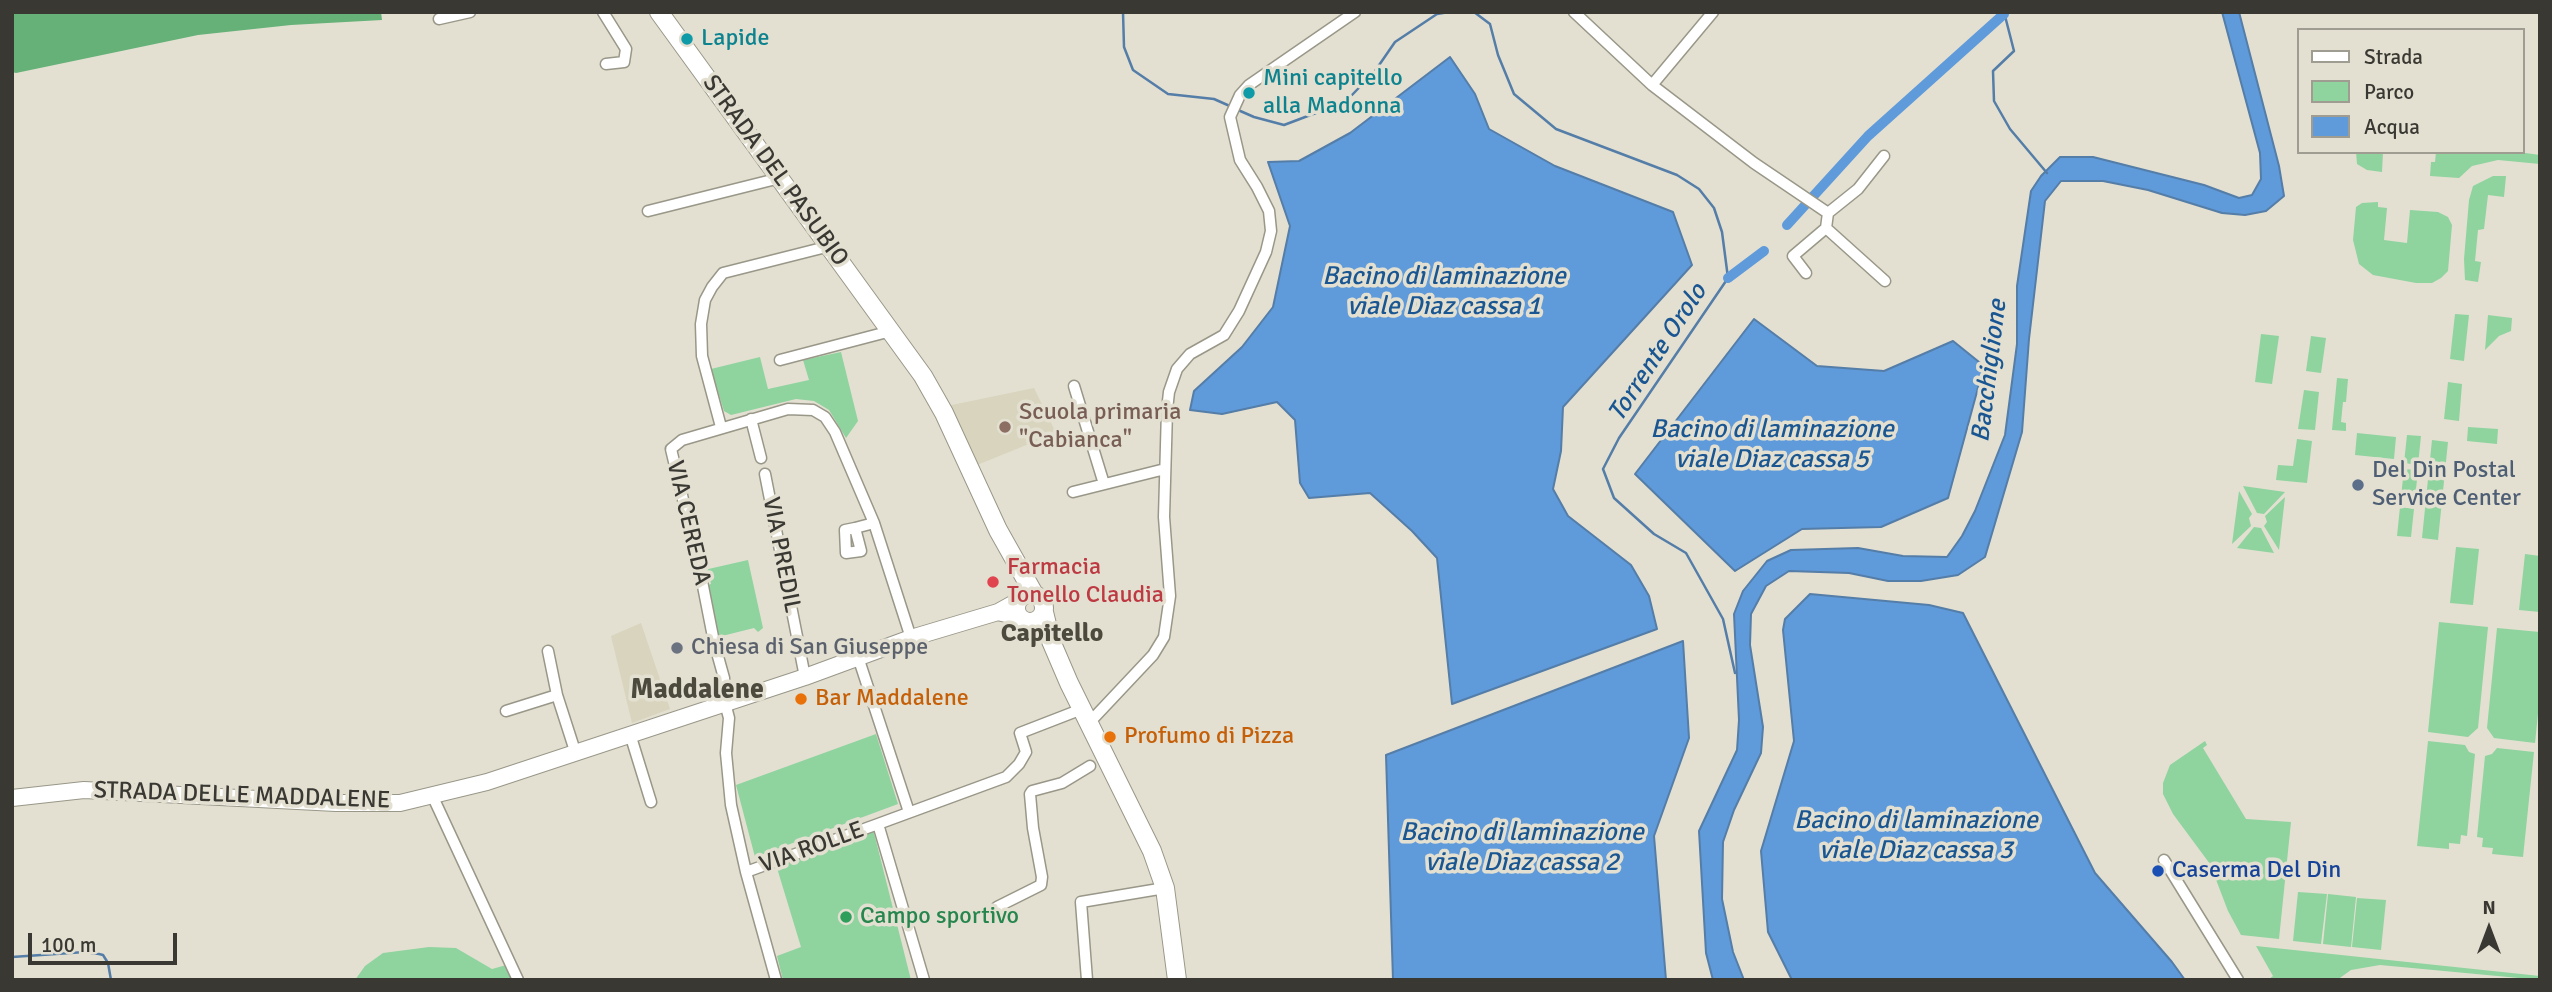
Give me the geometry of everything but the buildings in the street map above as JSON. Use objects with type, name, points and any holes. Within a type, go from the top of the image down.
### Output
[{"type":"main road","name":"STRADA DEL PASUBIO","points":[[659,12],[923,376],[944,413],[998,530],[1023,607]]},
{"type":"main road","points":[[1023,607],[1069,683]]},
{"type":"main road","points":[[1023,607],[1037,620],[1044,612],[1051,641],[1085,716],[1099,762],[1152,851],[1165,888],[1177,980]]},
{"type":"street","points":[[439,19],[470,12]]},
{"type":"street","points":[[603,12],[626,49],[624,62],[606,64]]},
{"type":"street","points":[[1085,716],[1153,655],[1164,638],[1170,596],[1164,517],[1169,392],[1177,369],[1190,355],[1224,335],[1266,252],[1271,231],[1269,211],[1240,160],[1230,117],[1249,85],[1355,12]]},
{"type":"street","points":[[1574,12],[1652,85],[1754,163],[1828,213]]},
{"type":"street","points":[[1652,85],[1713,12]]},
{"type":"street","points":[[1806,273],[1793,256],[1826,228],[1828,213],[1858,189],[1884,156]]},
{"type":"street","points":[[648,211],[780,178]]},
{"type":"street","points":[[1826,228],[1885,281]]},
{"type":"street","points":[[721,427],[702,356],[701,324],[705,300],[712,287],[723,273],[830,246]]},
{"type":"street","points":[[780,360],[891,331]]},
{"type":"street","points":[[1074,386],[1104,484]]},
{"type":"street","name":"VIA CEREDA","points":[[724,703],[724,678],[713,642],[700,572],[671,449],[682,440],[788,410],[813,410],[825,417],[835,432],[874,523],[911,638]]},
{"type":"street","points":[[751,419],[761,458]]},
{"type":"street","points":[[1073,492],[1164,470]]},
{"type":"street","name":"VIA PREDIL","points":[[765,474],[805,677]]},
{"type":"street","points":[[855,528],[874,523]]},
{"type":"street","name":"STRADA DELLE MADDALENE","points":[[12,798],[84,790],[323,802],[400,803],[487,782],[805,677],[911,638],[1023,607]]},
{"type":"street","points":[[548,651],[557,695],[575,751]]},
{"type":"street","points":[[858,657],[909,812]]},
{"type":"street","points":[[506,712],[557,695]]},
{"type":"street","name":"VIA ROLLE","points":[[724,703],[729,718],[726,753],[731,805],[746,872],[776,980]]},
{"type":"street","name":"VIA ROLLE","points":[[746,872],[1006,777],[1026,752],[1020,733],[1085,716]]},
{"type":"street","points":[[630,734],[651,802]]},
{"type":"street","points":[[997,907],[1041,885],[1030,794],[1032,791],[1062,783],[1099,762]]},
{"type":"street","points":[[432,795],[518,980]]},
{"type":"street","name":"VIA ROLLE","points":[[878,824],[924,980]]},
{"type":"street","points":[[2164,860],[2238,980]]},
{"type":"street","points":[[1087,980],[1080,902],[1165,888]]},
{"type":"shaded area","name":"Scuola primaria \"Cabianca\"","points":[[1034,388],[1056,433],[977,465],[947,406]]},
{"type":"shaded area","points":[[641,623],[670,709],[632,723],[611,636]]},
{"type":"green space","points":[[12,12],[381,12],[382,20],[291,25],[198,35],[16,73],[12,72]]},
{"type":"green space","points":[[2356,154],[2383,154],[2382,172],[2367,170],[2357,164]]},
{"type":"green space","points":[[2436,154],[2540,155],[2540,164],[2498,160],[2472,166],[2459,178],[2430,176],[2431,162],[2435,162]]},
{"type":"green space","points":[[2493,176],[2506,176],[2504,197],[2488,195],[2484,229],[2478,230],[2475,261],[2481,262],[2478,282],[2465,280],[2469,200],[2473,186]]},
{"type":"green space","points":[[2378,202],[2378,207],[2387,208],[2384,240],[2407,243],[2410,210],[2438,212],[2448,217],[2452,225],[2448,271],[2441,278],[2432,283],[2416,283],[2373,275],[2359,264],[2353,240],[2356,207],[2362,203]]},
{"type":"green space","points":[[2455,314],[2469,315],[2464,361],[2450,359]]},
{"type":"green space","points":[[2488,315],[2512,318],[2511,331],[2499,336],[2485,350]]},
{"type":"green space","points":[[2261,334],[2279,336],[2272,384],[2255,382]]},
{"type":"green space","points":[[2311,336],[2326,338],[2321,373],[2306,371]]},
{"type":"green space","points":[[841,352],[858,421],[846,438],[829,410],[814,401],[796,399],[731,415],[724,411],[711,369],[760,357],[768,389],[809,380],[803,360]]},
{"type":"green space","points":[[2337,378],[2348,379],[2341,422],[2346,423],[2346,431],[2332,430]]},
{"type":"green space","points":[[2448,382],[2462,384],[2459,421],[2444,419]]},
{"type":"green space","points":[[2304,390],[2319,392],[2315,430],[2298,429]]},
{"type":"green space","points":[[2468,427],[2498,429],[2497,444],[2467,441]]},
{"type":"green space","points":[[2357,433],[2396,437],[2394,459],[2355,455]]},
{"type":"green space","points":[[2407,435],[2421,436],[2418,465],[2404,463]]},
{"type":"green space","points":[[2297,439],[2312,441],[2307,483],[2276,480],[2278,465],[2293,466]]},
{"type":"green space","points":[[2432,440],[2448,442],[2438,540],[2422,538]]},
{"type":"green space","points":[[2404,469],[2418,470],[2415,499],[2401,497]]},
{"type":"green space","points":[[2243,486],[2285,492],[2264,514],[2257,513]]},
{"type":"green space","points":[[2239,491],[2252,514],[2249,518],[2251,526],[2232,544]]},
{"type":"green space","points":[[2285,497],[2279,550],[2264,526],[2267,522],[2265,516]]},
{"type":"green space","points":[[2400,507],[2414,509],[2411,537],[2397,536]]},
{"type":"green space","points":[[2254,527],[2261,528],[2274,553],[2237,548]]},
{"type":"green space","points":[[2456,547],[2479,549],[2473,605],[2450,603]]},
{"type":"green space","points":[[2525,554],[2540,556],[2540,612],[2519,610]]},
{"type":"green space","points":[[748,560],[763,628],[758,632],[754,628],[718,637],[708,585],[711,584],[709,575],[704,570]]},
{"type":"green space","points":[[2439,622],[2488,627],[2478,728],[2468,737],[2428,732]]},
{"type":"green space","points":[[2497,628],[2540,632],[2540,694],[2535,743],[2494,738],[2487,728]]},
{"type":"green space","points":[[876,734],[898,804],[755,857],[736,785]]},
{"type":"green space","points":[[2205,741],[2207,745],[2203,748],[2246,819],[2291,822],[2279,939],[2241,935],[2228,911],[2210,864],[2173,814],[2163,794],[2163,783],[2170,765]]},
{"type":"green space","points":[[2428,741],[2465,745],[2469,752],[2475,754],[2467,836],[2461,835],[2460,844],[2449,843],[2449,849],[2417,846]]},
{"type":"green space","points":[[2497,748],[2534,752],[2523,857],[2492,854],[2493,848],[2482,847],[2483,838],[2477,837],[2485,756],[2492,754]]},
{"type":"green space","name":"Campo sportivo","points":[[873,829],[911,980],[783,980],[777,956],[801,947],[777,868],[782,866],[780,860]]},
{"type":"green space","points":[[2298,892],[2327,894],[2321,944],[2293,941]]},
{"type":"green space","points":[[2328,894],[2356,897],[2351,947],[2323,944]]},
{"type":"green space","points":[[2357,898],[2386,900],[2381,950],[2352,947]]},
{"type":"green space","points":[[2256,946],[2540,976],[2540,980],[2380,965],[2351,970],[2337,980],[2268,980],[2273,976]]},
{"type":"green space","points":[[429,947],[456,948],[492,969],[510,964],[518,980],[355,980],[365,966],[383,953]]},
{"type":"water","name":"Bacchiglione","points":[[2222,12],[2239,12],[2279,166],[2284,196],[2266,211],[2245,215],[2222,213],[2148,190],[2103,181],[2061,181],[2045,201],[2029,339],[2022,432],[1985,557],[1958,575],[1921,581],[1888,581],[1849,573],[1789,571],[1766,586],[1751,614],[1750,645],[1763,727],[1761,753],[1734,810],[1723,842],[1722,899],[1733,952],[1744,980],[1713,980],[1706,953],[1699,831],[1737,750],[1739,720],[1734,614],[1743,591],[1767,561],[1791,550],[1858,548],[1903,556],[1947,557],[1975,511],[2005,435],[2017,344],[2017,286],[2031,191],[2041,176],[2060,157],[2093,157],[2204,185],[2239,198],[2252,195],[2261,179],[2260,153]]},
{"type":"water","name":"Bacino di laminazione viale Diaz cassa 1","points":[[1450,57],[1475,94],[1489,129],[1555,166],[1673,212],[1692,265],[1563,407],[1561,451],[1553,489],[1568,516],[1631,565],[1649,596],[1657,629],[1452,704],[1437,558],[1370,493],[1309,498],[1300,483],[1295,420],[1277,402],[1222,414],[1190,410],[1194,391],[1242,347],[1273,307],[1290,226],[1268,162],[1299,161],[1350,133]]},
{"type":"water","name":"Bacino di laminazione viale Diaz cassa 5","points":[[1754,319],[1817,366],[1884,371],[1953,341],[1984,366],[1948,498],[1881,527],[1802,529],[1735,571],[1635,474]]},
{"type":"water","name":"Bacino di laminazione viale Diaz cassa 3","points":[[1810,594],[1929,605],[1963,613],[2095,873],[2185,980],[1792,980],[1768,932],[1761,851],[1794,741],[1783,630],[1785,619]]},
{"type":"water","name":"Bacino di laminazione viale Diaz cassa 2","points":[[1683,641],[1689,738],[1654,836],[1666,980],[1393,980],[1386,755]]},
{"type":"waterway","name":"Torrente Orolo","points":[[1123,12],[1124,47],[1133,70],[1168,94],[1214,99],[1232,107]]},
{"type":"waterway","name":"Torrente Orolo","points":[[1238,110],[1284,125],[1321,111],[1352,95],[1375,71],[1395,42],[1437,14],[1449,12]]},
{"type":"waterway","name":"Torrente Orolo","points":[[1474,12],[1490,24],[1498,55],[1514,94],[1556,129],[1677,175],[1699,189],[1714,208],[1722,232],[1728,278],[1619,438],[1603,469],[1614,498],[1654,534],[1686,553],[1723,619],[1735,673]]},
{"type":"waterway","points":[[2004,12],[2014,51],[1993,71],[1994,101],[2010,129],[2047,173]]},
{"type":"waterway","points":[[1787,225],[1868,136],[2004,14]]},
{"type":"waterway","points":[[1728,278],[1764,251]]},
{"type":"waterway","points":[[12,957],[85,952],[99,954],[103,955],[108,963],[111,980]]},
{"type":"place","name":"Lapide","points":[[687,39]]},
{"type":"place","name":"Mini capitello alla Madonna","points":[[1249,93]]},
{"type":"place","name":"Scuola primaria \"Cabianca\"","points":[[1005,427]]},
{"type":"place","name":"Del Din Postal Service Center","points":[[2358,485]]},
{"type":"place","name":"Farmacia Tonello Claudia","points":[[993,582]]},
{"type":"place","name":"Chiesa di San Giuseppe","points":[[677,648]]},
{"type":"place","name":"Bar Maddalene","points":[[801,699]]},
{"type":"place","name":"Profumo di Pizza","points":[[1110,737]]},
{"type":"place","name":"Caserma Del Din","points":[[2158,871]]},
{"type":"place","name":"Campo sportivo","points":[[846,917]]},
{"type":"district","name":"Capitello","points":[[1052,634]]},
{"type":"district","name":"Maddalene","points":[[697,691]]}]
